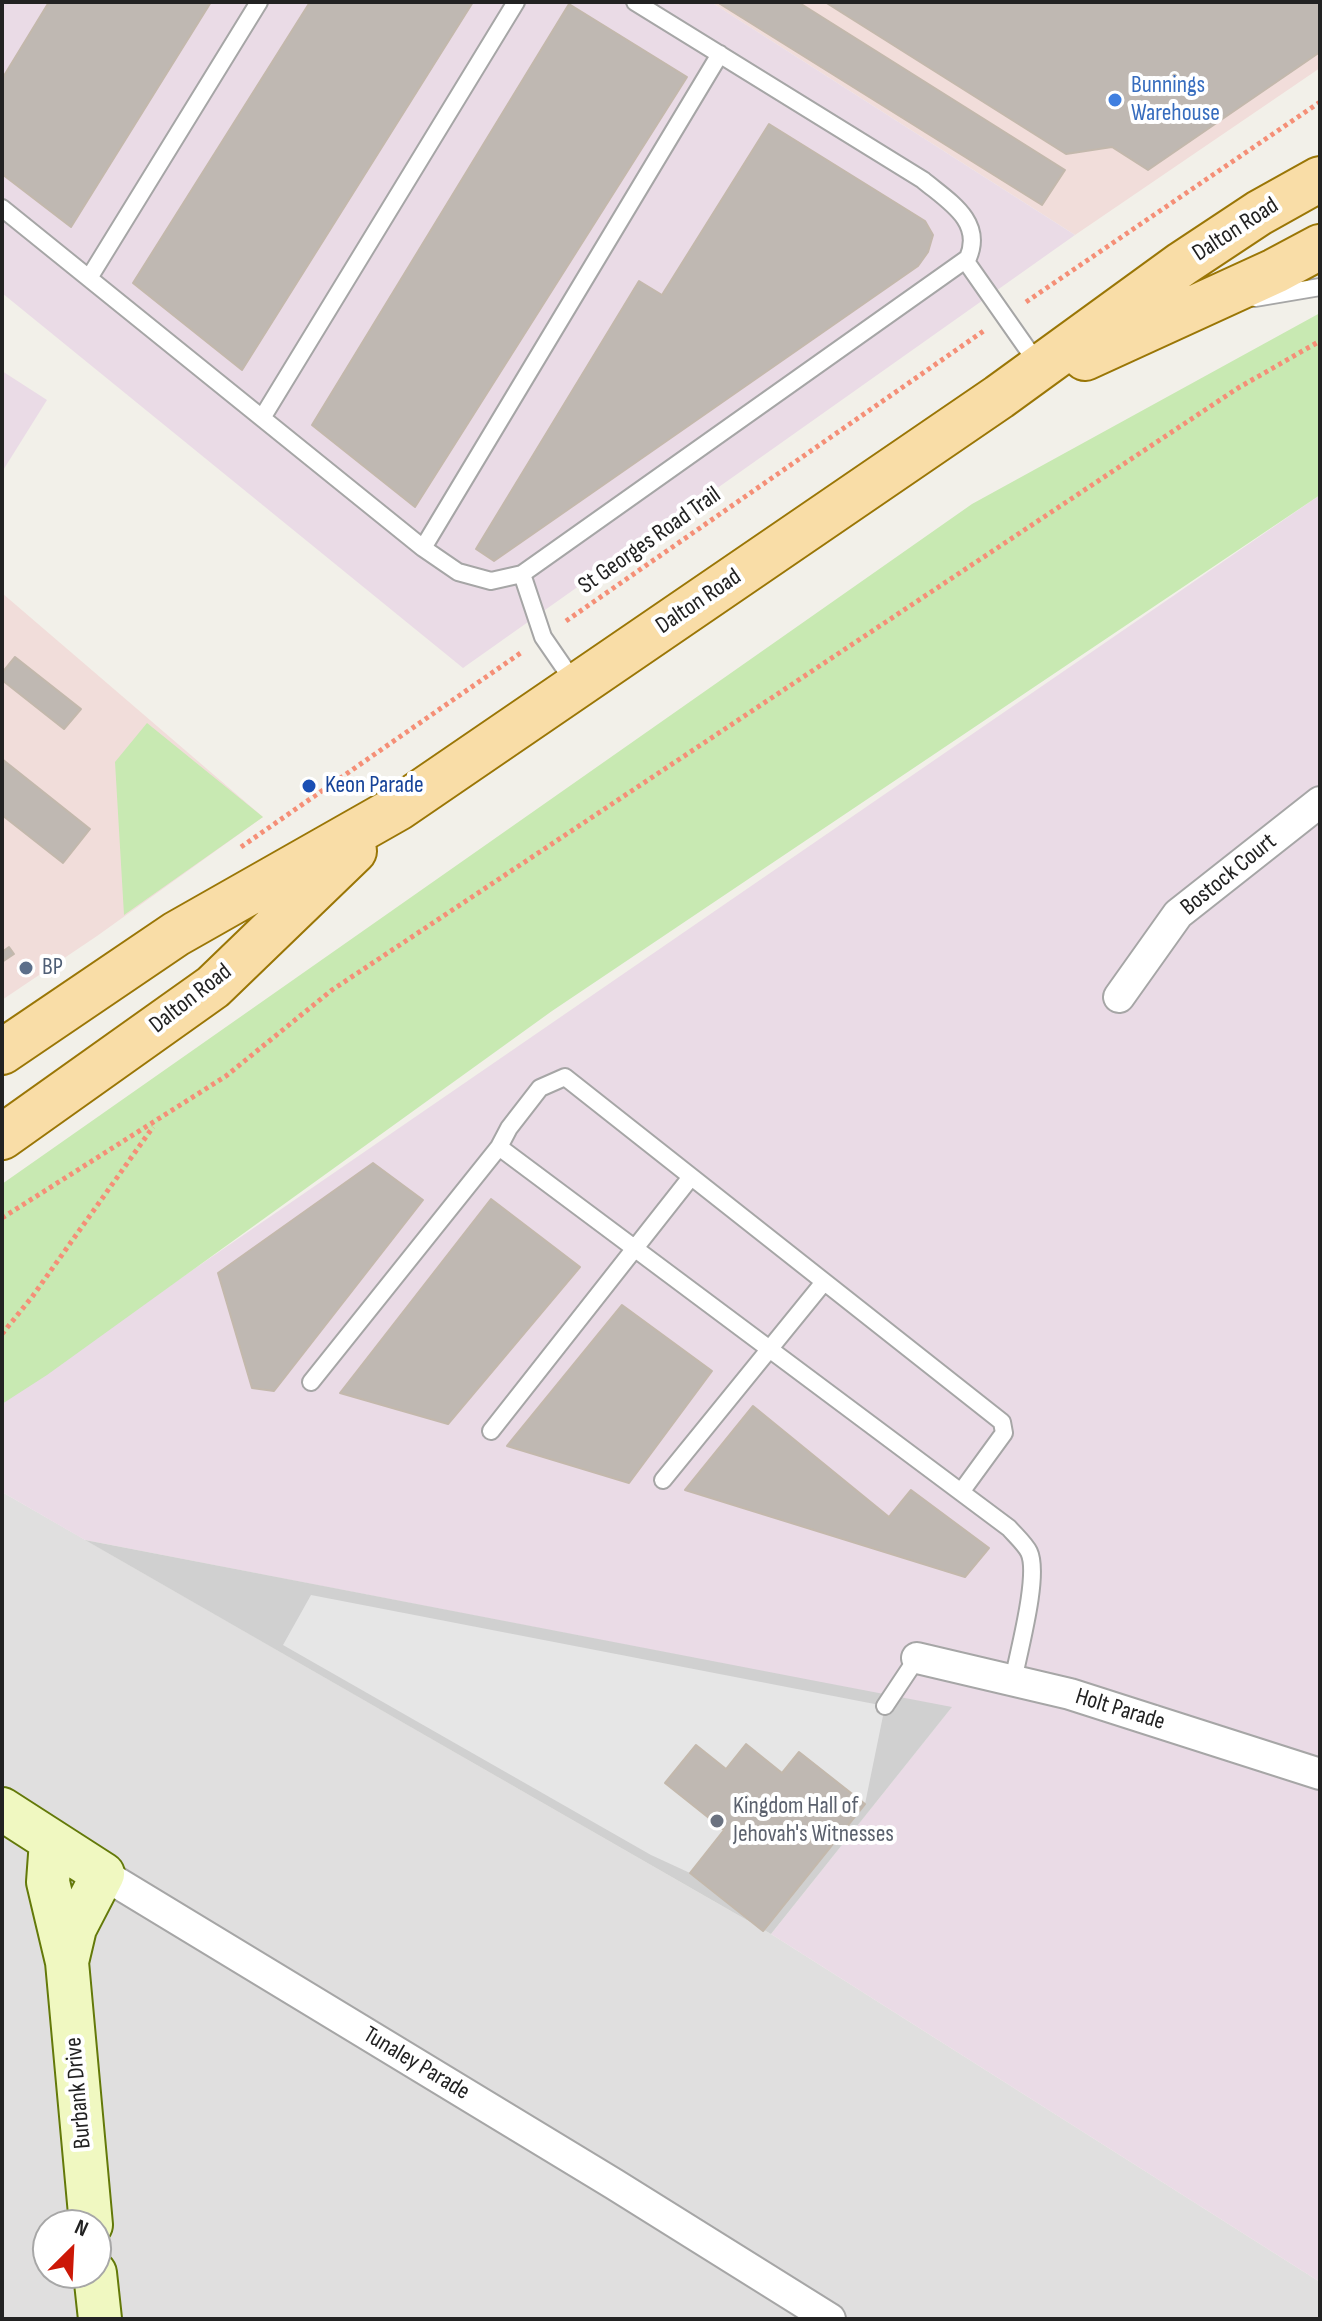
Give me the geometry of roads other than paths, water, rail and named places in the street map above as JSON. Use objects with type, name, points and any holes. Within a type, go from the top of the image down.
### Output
[{"type":"main road","name":"Dalton Road","points":[[2,1052],[176,934],[398,808],[999,397],[1043,371],[1259,213],[1320,179]]},
{"type":"main road","name":"Dalton Road","points":[[1043,371],[1201,305],[1320,247]]},
{"type":"main road","name":"Dalton Road","points":[[2,1137],[213,987],[398,808]]},
{"type":"street","name":"Bostock Court","points":[[1119,997],[1178,914],[1320,802]]},
{"type":"street","name":"Holt Parade","points":[[917,1658],[1070,1694],[1320,1774]]},
{"type":"street","name":"Tunaley Parade","points":[[2,1809],[830,2319]]},
{"type":"street","name":"Burbank Drive","points":[[51,1841],[48,1882],[67,1962],[90,2209]]},
{"type":"street","name":"Burbank Drive","points":[[67,1962],[75,1928],[103,1874]]},
{"type":"street","points":[[97,2289],[100,2319]]},
{"type":"lane","points":[[89,278],[259,2]]},
{"type":"lane","points":[[262,418],[516,2]]},
{"type":"lane","points":[[2,208],[423,548],[458,572],[491,581],[522,574],[965,260],[974,244],[971,227],[958,210],[923,180],[635,2]]},
{"type":"lane","points":[[423,548],[720,54]]},
{"type":"lane","points":[[965,260],[1043,371]]},
{"type":"lane","points":[[1201,305],[1320,287]]},
{"type":"lane","points":[[522,574],[543,637],[577,686]]},
{"type":"lane","points":[[311,1382],[499,1147],[509,1128],[540,1088],[565,1077],[1002,1422],[1004,1433],[996,1447],[961,1492]]},
{"type":"lane","points":[[499,1147],[1009,1528],[1029,1551],[1032,1563],[1029,1599],[1013,1681]]},
{"type":"lane","points":[[491,1431],[691,1177]]},
{"type":"lane","points":[[663,1480],[824,1282]]},
{"type":"lane","points":[[885,1706],[917,1658]]},
{"type":"place","name":"Bunnings Warehouse","points":[[1115,100]]},
{"type":"place","name":"Keon Parade","points":[[309,786]]},
{"type":"place","name":"BP","points":[[26,968]]},
{"type":"place","name":"Kingdom Hall of Jehovah's Witnesses","points":[[717,1821]]}]
